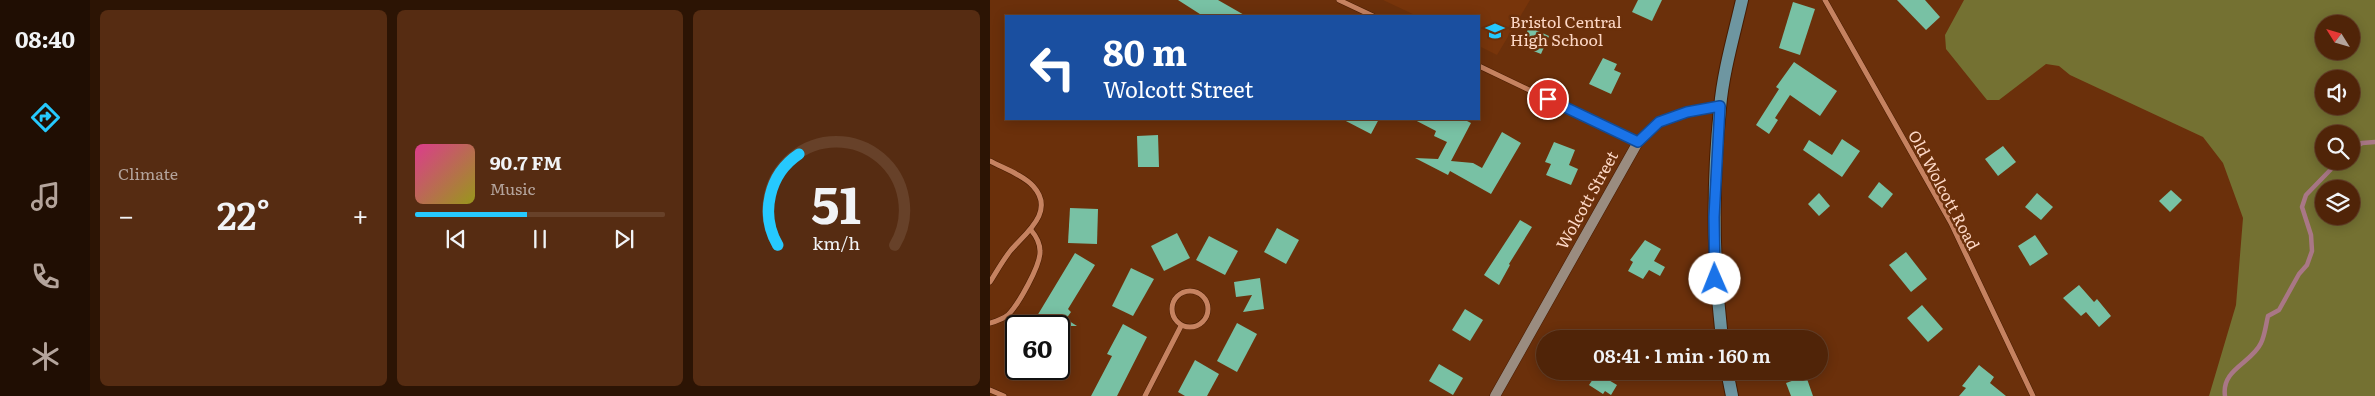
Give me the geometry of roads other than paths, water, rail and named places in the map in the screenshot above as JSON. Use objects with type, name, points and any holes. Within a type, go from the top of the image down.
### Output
[{"type":"main road","points":[[1721,330],[1715,279],[1714,217],[1720,106],[1742,0]]},
{"type":"main road","name":"Wolcott Street","points":[[1496,396],[1638,142],[1659,122],[1687,112],[1720,106]]},
{"type":"main road","points":[[1729,380],[1732,396]]},
{"type":"street","points":[[1339,0],[1371,15]]},
{"type":"street","name":"Old Wolcott Road","points":[[1825,0],[1951,223],[2033,396]]},
{"type":"street","points":[[1480,66],[1638,142]]},
{"type":"street","points":[[990,161],[1025,180],[1036,190],[1040,199],[1041,209],[1038,220],[1006,256],[990,282]]},
{"type":"street","points":[[990,323],[1000,320],[1012,311],[1037,268],[1040,248],[1037,238],[1031,230]]},
{"type":"street","points":[[1187,291],[1198,293],[1207,302],[1207,315],[1200,325],[1194,327],[1181,326],[1173,318],[1174,301],[1187,291]]},
{"type":"street","points":[[1145,396],[1181,326]]},
{"type":"street","points":[[990,390],[1004,396]]},
{"type":"waterway","points":[[2360,144],[2375,142]]},
{"type":"waterway","points":[[2225,396],[2225,387],[2228,379],[2257,350],[2264,337],[2268,316],[2279,310],[2299,274],[2307,265],[2312,251],[2311,235],[2302,207],[2306,195],[2330,170]]},
{"type":"place","name":"Bristol Central High School","points":[[1495,31]]}]
